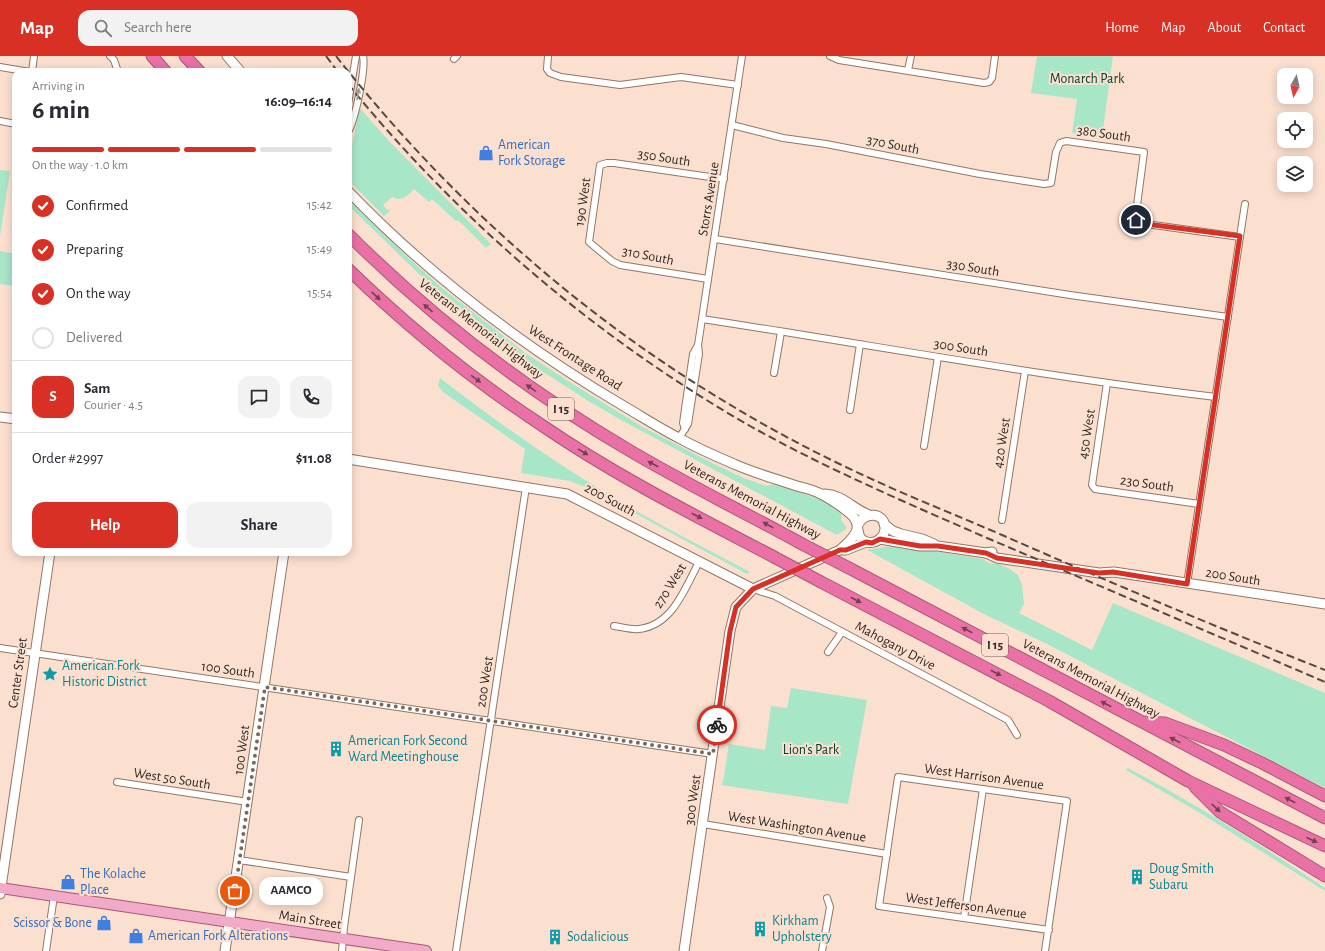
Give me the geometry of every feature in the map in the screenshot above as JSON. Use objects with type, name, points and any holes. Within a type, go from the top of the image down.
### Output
[{"type":"highway","points":[[152,56],[162,68]]},
{"type":"highway","points":[[185,56],[196,68]]},
{"type":"highway","name":"Veterans Memorial Highway","points":[[352,238],[444,322],[503,368],[541,396],[627,450],[802,544],[1325,818]]},
{"type":"highway","name":"I 15","points":[[352,273],[376,296],[435,347],[475,378],[543,426],[624,476],[821,582],[1049,701],[1188,781],[1325,846]]},
{"type":"highway","points":[[1141,722],[1165,723],[1205,737],[1250,757],[1325,796]]},
{"type":"highway","points":[[1188,781],[1220,812],[1325,876]]},
{"type":"main road","name":"Main Street","points":[[0,890],[54,896],[426,951]]},
{"type":"street","points":[[32,68],[34,56]]},
{"type":"street","points":[[110,56],[114,60],[117,68]]},
{"type":"street","points":[[227,56],[238,68]]},
{"type":"street","points":[[352,80],[356,56]]},
{"type":"street","points":[[352,122],[356,111],[364,60],[362,56]]},
{"type":"street","points":[[548,56],[547,64],[550,73],[561,78],[620,85],[681,77],[738,85]]},
{"type":"street","name":"Storrs Avenue","points":[[679,438],[688,424],[699,354],[698,345],[742,56]]},
{"type":"street","points":[[830,56],[839,60],[984,83],[990,82],[992,78],[996,56]]},
{"type":"street","points":[[908,70],[911,56]]},
{"type":"street","points":[[0,67],[12,69]]},
{"type":"street","points":[[0,121],[12,123]]},
{"type":"street","name":"370 South","points":[[732,125],[783,138],[826,144],[980,174],[1044,184],[1051,182],[1056,152],[1060,143]]},
{"type":"street","name":"380 South","points":[[1060,143],[1066,141],[1144,152],[1136,220],[1146,224],[1240,236]]},
{"type":"street","name":"350 South","points":[[600,165],[614,163],[724,180]]},
{"type":"street","name":"190 West","points":[[589,242],[600,165]]},
{"type":"street","name":"West Frontage Road","points":[[352,195],[384,227],[455,289],[539,353],[594,389],[679,438],[739,466],[822,494],[840,498],[869,515]]},
{"type":"street","points":[[1187,584],[1245,204]]},
{"type":"street","name":"330 South","points":[[715,238],[1062,294],[1228,317]]},
{"type":"street","name":"310 South","points":[[589,242],[612,261],[620,265],[708,279]]},
{"type":"street","name":"300 South","points":[[702,318],[1025,371],[1216,398]]},
{"type":"street","points":[[774,373],[781,332]]},
{"type":"street","points":[[850,410],[860,344]]},
{"type":"street","points":[[924,446],[938,357]]},
{"type":"street","name":"420 West","points":[[1002,520],[1025,371]]},
{"type":"street","name":"450 West","points":[[1093,487],[1092,485],[1107,383]]},
{"type":"street","points":[[0,417],[12,418]]},
{"type":"street","name":"200 South","points":[[352,461],[558,492],[575,497],[753,589]]},
{"type":"street","name":"200 West","points":[[456,951],[526,487]]},
{"type":"street","name":"230 South","points":[[1093,487],[1095,489],[1199,504]]},
{"type":"street","name":"West Frontage Road","points":[[822,494],[848,512],[854,518],[857,529]]},
{"type":"street","points":[[753,589],[840,550],[855,536],[859,521],[864,517],[869,515],[876,516],[881,519],[885,530],[880,539],[872,543],[866,542],[861,538],[857,529]]},
{"type":"street","name":"200 South","points":[[884,524],[893,531],[922,539],[938,546]]},
{"type":"street","name":"200 South","points":[[880,539],[920,546],[938,546],[986,553],[997,558],[1099,573],[1113,572],[1325,604]]},
{"type":"street","points":[[840,550],[846,550],[866,542]]},
{"type":"street","name":"Center Street","points":[[0,890],[49,556]]},
{"type":"street","name":"100 West","points":[[225,951],[283,556]]},
{"type":"street","name":"270 West","points":[[614,626],[638,629],[652,626],[660,622],[673,609],[699,562]]},
{"type":"street","name":"Mahogany Drive","points":[[753,589],[775,596],[1008,720],[1017,735]]},
{"type":"street","name":"300 West","points":[[684,951],[730,631],[736,607],[753,589]]},
{"type":"street","points":[[828,652],[842,632]]},
{"type":"street","name":"100 South","points":[[0,648],[713,754]]},
{"type":"street","name":"West Harrison Avenue","points":[[887,854],[898,776],[1067,801],[1048,930]]},
{"type":"street","name":"West 50 South","points":[[117,782],[248,802]]},
{"type":"street","points":[[964,918],[983,789]]},
{"type":"street","points":[[342,951],[359,820]]},
{"type":"street","name":"West Washington Avenue","points":[[703,824],[887,854]]},
{"type":"street","name":"West Jefferson Avenue","points":[[887,854],[879,906],[1048,930]]},
{"type":"street","points":[[239,860],[351,877]]},
{"type":"street","points":[[46,951],[54,896]]},
{"type":"street","points":[[822,951],[830,907],[827,898]]},
{"type":"street","points":[[1046,951],[1048,930]]},
{"type":"green space","name":"Monarch Park","points":[[1037,56],[1113,56],[1102,137],[1072,133],[1077,99],[1031,93]]},
{"type":"green space","points":[[359,107],[387,139],[491,244],[486,248],[458,220],[456,221],[432,199],[429,202],[414,189],[404,198],[399,199],[392,197],[383,205],[390,211],[384,216],[352,184],[352,145]]},
{"type":"green space","points":[[0,170],[10,171],[0,236]]},
{"type":"green space","points":[[352,204],[442,288],[524,352],[568,381],[641,426],[714,464],[744,478],[766,486],[775,484],[822,500],[842,512],[841,520],[847,528],[837,535],[590,402],[526,361],[484,329],[418,273],[352,209]]},
{"type":"green space","points":[[0,251],[12,253],[12,286],[0,284]]},
{"type":"green space","points":[[440,378],[512,431],[612,497],[750,572],[747,574],[608,498],[583,486],[570,481],[521,473],[525,449],[443,392],[438,386]]},
{"type":"green space","points":[[892,546],[906,549],[909,547],[983,559],[989,563],[999,564],[1010,569],[1018,575],[1022,585],[1024,604],[1019,613],[1092,650],[1113,603],[1325,693],[1325,788],[1045,643],[984,614],[867,550]]},
{"type":"green space","name":"Lion's Park","points":[[791,688],[867,700],[848,804],[721,785],[723,782],[729,744],[765,750],[771,706],[787,708]]},
{"type":"green space","points":[[1128,768],[1203,810],[1325,888],[1325,891],[1200,813],[1126,770]]},
{"type":"railway","points":[[326,56],[335,68]]},
{"type":"railway","points":[[336,56],[346,68]]},
{"type":"railway","points":[[352,76],[420,154],[465,200],[512,244],[561,286],[612,326],[719,398],[791,439],[882,484],[1082,570],[1325,670]]},
{"type":"railway","points":[[352,89],[436,183],[534,274],[585,316],[694,392],[779,442],[867,485],[987,538],[1325,682]]},
{"type":"way so far","points":[[235,891],[265,687],[713,754],[717,725]]},
{"type":"place","name":"American Fork Storage","points":[[486,153]]},
{"type":"place","name":"American Fork Historic District","points":[[50,674]]},
{"type":"place","name":"American Fork Second Ward Meetinghouse","points":[[336,749]]},
{"type":"place","name":"Doug Smith Subaru","points":[[1137,877]]},
{"type":"place","name":"The Kolache Place","points":[[68,882]]},
{"type":"place","name":"AAMCO","points":[[235,891]]},
{"type":"place","name":"Scissor & Bone","points":[[104,923]]},
{"type":"place","name":"Kirkham Upholstery","points":[[760,929]]},
{"type":"place","name":"American Fork Alterations","points":[[136,936]]},
{"type":"place","name":"Sodalicious","points":[[555,937]]},
{"type":"route","points":[[717,725],[730,631],[736,607],[753,589],[840,550],[846,550],[866,542],[872,543],[880,539],[920,546],[938,546],[986,553],[997,558],[1099,573],[1113,572],[1187,584],[1240,236],[1146,224],[1136,220]]}]
